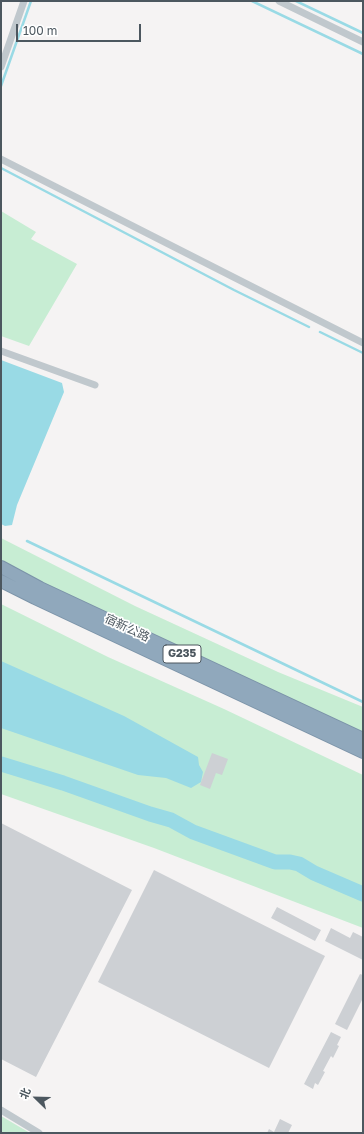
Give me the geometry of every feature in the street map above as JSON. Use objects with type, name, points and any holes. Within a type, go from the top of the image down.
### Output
[{"type":"highway","name":"宿新公路","points":[[1,567],[54,594],[363,739]]},
{"type":"highway","name":"宿新公路","points":[[1,581],[363,752]]},
{"type":"street","points":[[1,67],[24,1]]},
{"type":"street","points":[[279,1],[363,42]]},
{"type":"street","points":[[1,159],[363,343]]},
{"type":"street","points":[[1,351],[95,385]]},
{"type":"street","points":[[1,1110],[39,1133]]},
{"type":"green space","points":[[1,211],[36,232],[31,239],[77,264],[29,346],[1,336]]},
{"type":"green space","points":[[1,538],[135,606],[278,672],[363,707],[363,733],[41,583],[1,562]]},
{"type":"green space","points":[[1,604],[108,657],[224,709],[363,775],[363,928],[154,848],[1,794]]},
{"type":"green space","points":[[1,1116],[30,1133],[1,1133]]},
{"type":"water","points":[[1,360],[62,383],[64,392],[17,505],[12,525],[5,526],[1,524]]},
{"type":"water","points":[[1,661],[124,716],[198,757],[199,765],[203,772],[201,782],[191,788],[166,778],[138,775],[1,728]]},
{"type":"building","points":[[212,753],[228,759],[222,775],[216,773],[210,789],[200,785]]},
{"type":"building","points":[[1,823],[132,890],[36,1077],[1,1059]]},
{"type":"building","points":[[154,870],[325,956],[269,1068],[98,982]]},
{"type":"building","points":[[277,907],[321,930],[315,941],[271,918]]},
{"type":"building","points":[[331,928],[350,938],[353,932],[363,937],[363,960],[325,941]]},
{"type":"building","points":[[360,974],[363,975],[363,998],[347,1030],[335,1024]]},
{"type":"building","points":[[331,1032],[341,1037],[337,1045],[339,1046],[333,1058],[331,1056],[318,1085],[315,1083],[313,1089],[304,1084]]},
{"type":"building","points":[[280,1119],[292,1125],[288,1133],[267,1133],[269,1129],[274,1132]]},
{"type":"waterway","points":[[1,86],[31,1]]},
{"type":"waterway","points":[[252,1],[363,54]]},
{"type":"waterway","points":[[296,1],[363,33]]},
{"type":"waterway","points":[[1,168],[234,290],[309,327]]},
{"type":"waterway","points":[[320,332],[363,353]]},
{"type":"waterway","points":[[27,541],[363,702]]},
{"type":"waterway","points":[[1,764],[63,783],[171,820],[193,832],[275,862],[290,862],[299,864],[314,873],[363,894]]}]
